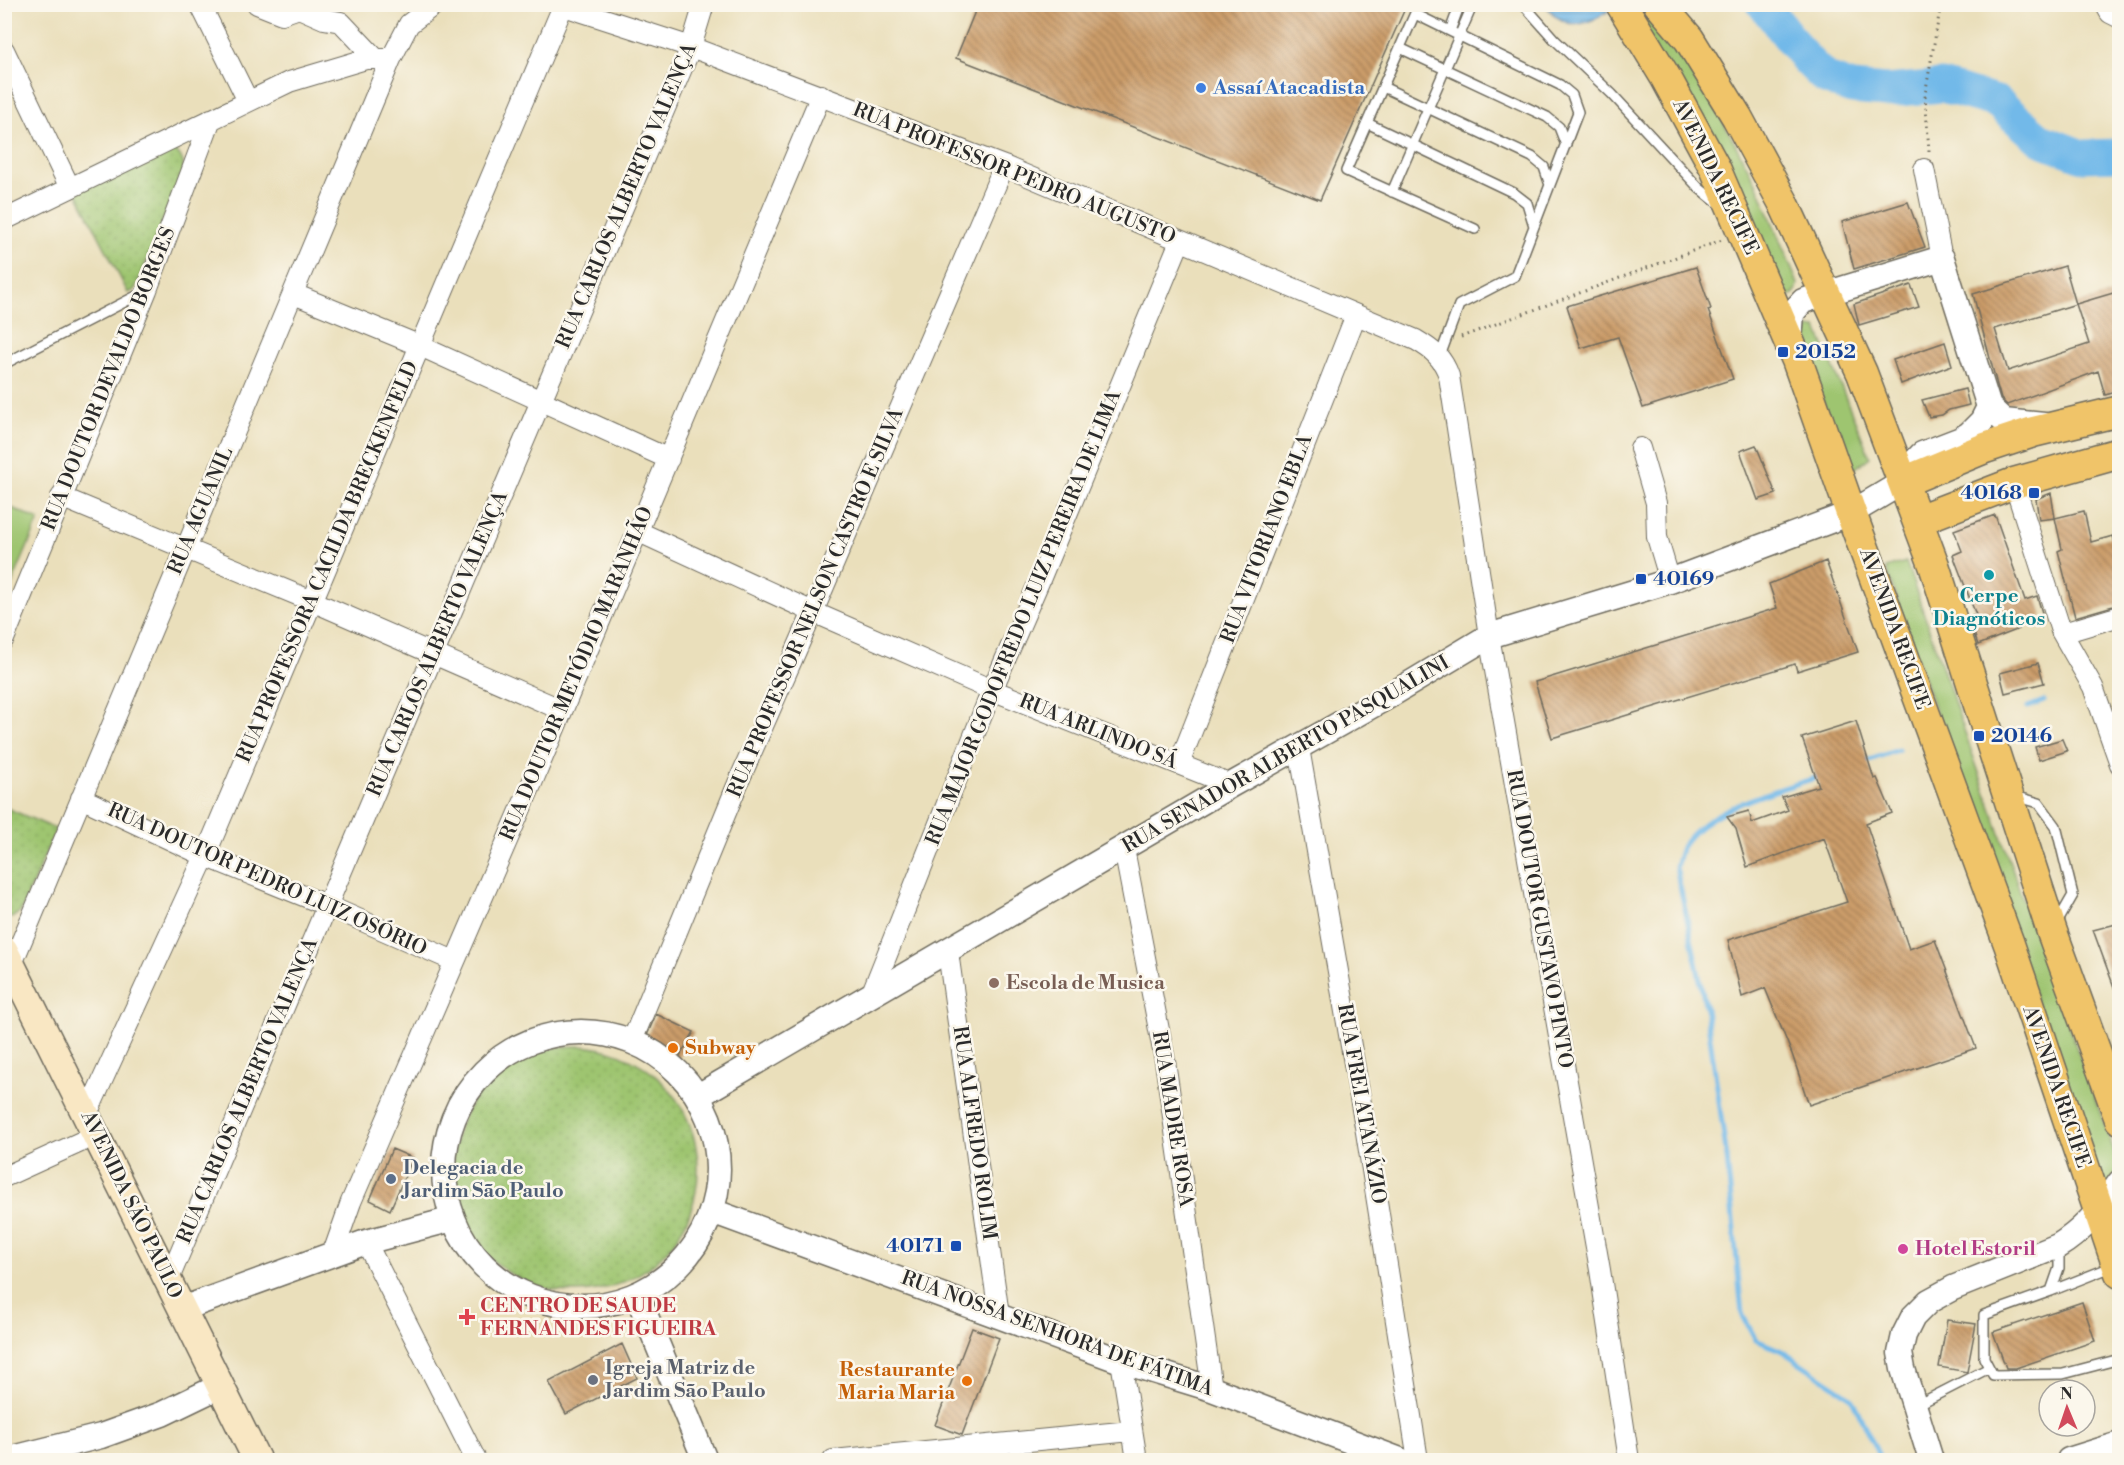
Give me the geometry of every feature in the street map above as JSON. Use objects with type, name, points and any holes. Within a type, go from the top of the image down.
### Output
[{"type":"main road","points":[[1659,4],[1689,39],[1710,71],[1783,202],[1862,373],[1918,520],[2052,932],[2120,1119]]},
{"type":"main road","name":"AVENIDA RECIFE","points":[[1624,9],[1666,78],[1715,168],[1790,342],[2009,944],[2118,1270]]},
{"type":"main road","points":[[1903,482],[1985,448],[2033,432],[2120,411]]},
{"type":"main road","points":[[1918,520],[2014,483],[2120,453]]},
{"type":"main road","name":"AVENIDA SÃO PAULO","points":[[7,961],[257,1461]]},
{"type":"street","points":[[200,4],[248,101]]},
{"type":"street","points":[[257,4],[282,14],[299,8],[324,19],[341,22],[383,59]]},
{"type":"street","points":[[383,59],[409,24],[435,4]]},
{"type":"street","name":"RUA CARLOS ALBERTO VALENÇA","points":[[168,1281],[691,47],[704,4]]},
{"type":"street","points":[[2105,4],[2110,13],[2120,18]]},
{"type":"street","name":"RUA PROFESSOR PEDRO AUGUSTO","points":[[560,5],[691,47],[1004,166],[1416,340],[1440,356]]},
{"type":"street","name":"RUA PROFESSORA CACILDA BRECKENFELD","points":[[91,1126],[560,5]]},
{"type":"street","points":[[4,50],[70,188]]},
{"type":"street","points":[[4,220],[289,82],[349,63],[366,59],[383,59]]},
{"type":"street","name":"RUA AGUANIL","points":[[7,961],[81,798],[184,549],[294,294],[383,59]]},
{"type":"street","name":"RUA DOUTOR METÓDIO MARANHÃO","points":[[333,1253],[351,1202],[532,783],[821,96]]},
{"type":"street","name":"RUA DOUTOR DEVALDO BORGES","points":[[4,639],[147,290],[211,119]]},
{"type":"street","name":"RUA PROFESSOR NELSON CASTRO E SILVA","points":[[632,1041],[741,776],[1004,166]]},
{"type":"street","points":[[1924,169],[1942,258],[1989,406],[2007,422],[2058,426]]},
{"type":"street","name":"RUA MAJOR GODOFREDO LUIZ PEREIRA DE LIMA","points":[[871,995],[992,690],[1180,241]]},
{"type":"street","points":[[1790,342],[1790,320],[1796,306],[1803,301],[1942,258]]},
{"type":"street","points":[[294,294],[418,345],[669,459]]},
{"type":"street","name":"RUA VITORIANO EBLA","points":[[1179,764],[1356,315]]},
{"type":"street","name":"RUA DOUTOR GUSTAVO PINTO","points":[[1440,356],[1449,376],[1488,636],[1598,1259],[1629,1461]]},
{"type":"street","points":[[1903,482],[1914,460],[1922,454],[1970,434],[1982,421],[1989,406]]},
{"type":"street","points":[[1640,448],[1656,503],[1657,537],[1670,581]]},
{"type":"street","name":"RUA SENADOR ALBERTO PASQUALINI","points":[[698,1096],[1488,636],[1670,581],[1851,513],[1903,482]]},
{"type":"street","points":[[2014,483],[2054,610],[2063,633],[2093,687],[2120,764]]},
{"type":"street","points":[[61,497],[312,601],[562,710]]},
{"type":"street","name":"RUA ARLINDO SÁ","points":[[637,531],[813,612],[992,690],[1231,785]]},
{"type":"street","points":[[2063,633],[2120,616]]},
{"type":"street","name":"RUA FREI ATANÁZIO","points":[[1299,748],[1366,1132],[1418,1461]]},
{"type":"street","name":"RUA DOUTOR PEDRO LUIZ OSÓRIO","points":[[81,798],[205,856],[326,905],[454,961]]},
{"type":"street","name":"RUA MADRE ROSA","points":[[1124,849],[1165,1061],[1212,1389]]},
{"type":"street","name":"RUA ALFREDO ROLIM","points":[[948,952],[999,1315]]},
{"type":"street","points":[[598,1031],[651,1049],[683,1076],[698,1096],[715,1136],[719,1179],[712,1211],[692,1251],[658,1285],[638,1297],[599,1305],[558,1305],[519,1292],[485,1269],[461,1236],[453,1219],[443,1176],[444,1145],[453,1115],[464,1095],[479,1076],[510,1051],[549,1035],[598,1031]]},
{"type":"street","points":[[4,1177],[91,1126]]},
{"type":"street","points":[[1931,1461],[1900,1353],[1904,1335],[1913,1317],[1929,1301],[1953,1288],[2058,1246],[2071,1238],[2098,1210],[2120,1182]]},
{"type":"street","name":"RUA NOSSA SENHORA DE FÁTIMA","points":[[712,1211],[1121,1361],[1212,1389],[1401,1461]]},
{"type":"street","points":[[182,1309],[366,1242],[453,1219]]},
{"type":"street","points":[[366,1242],[476,1461]]},
{"type":"street","points":[[638,1297],[705,1461]]},
{"type":"street","points":[[1121,1361],[1137,1461]]},
{"type":"street","points":[[5,1461],[100,1436],[162,1414],[220,1386]]},
{"type":"street","points":[[833,1461],[1131,1431]]},
{"type":"street","points":[[2069,1461],[2120,1444]]},
{"type":"lane","points":[[1419,4],[1346,171],[1475,229]]},
{"type":"lane","points":[[1392,192],[1445,68],[1460,4]]},
{"type":"lane","points":[[1454,34],[1473,4]]},
{"type":"lane","points":[[1523,4],[1569,54],[1741,227]]},
{"type":"lane","points":[[1415,14],[1560,85],[1572,95],[1578,112],[1515,276],[1459,305],[1440,356]]},
{"type":"lane","points":[[1400,48],[1547,117],[1559,127],[1566,145]]},
{"type":"lane","points":[[1383,87],[1532,157],[1544,167],[1550,185]]},
{"type":"lane","points":[[1367,123],[1514,193],[1527,203],[1534,226]]},
{"type":"lane","points":[[4,364],[147,290]]},
{"type":"lane","points":[[2051,1291],[2059,1268],[2058,1246]]},
{"type":"lane","points":[[2118,1270],[1984,1315],[1984,1358],[1993,1375],[2063,1374],[2120,1359]]},
{"type":"lane","points":[[1914,1406],[1989,1368]]},
{"type":"path","points":[[1924,169],[1929,151],[1925,94],[1941,4]]},
{"type":"path","points":[[1440,356],[1459,337],[1741,227]]},
{"type":"green space","points":[[1632,5],[1651,5],[1676,34],[1757,185],[1798,284],[1793,294],[1785,297]]},
{"type":"green space","points":[[170,148],[181,157],[183,171],[136,287],[128,293],[76,191]]},
{"type":"green space","points":[[1811,328],[1817,328],[1870,457],[1848,474],[1801,338]]},
{"type":"green space","points":[[5,505],[39,520],[5,600]]},
{"type":"green space","points":[[1906,562],[2024,903],[2119,1165],[2119,1242],[1886,568]]},
{"type":"green space","points":[[4,807],[56,829],[21,911],[12,918],[5,916]]},
{"type":"green space","points":[[587,1046],[611,1051],[633,1060],[644,1066],[662,1082],[678,1100],[689,1122],[696,1145],[698,1169],[696,1193],[689,1216],[678,1238],[662,1256],[644,1272],[611,1287],[587,1292],[563,1292],[539,1287],[506,1272],[472,1238],[461,1216],[454,1193],[452,1157],[457,1133],[472,1100],[506,1066],[528,1055],[551,1048]]},
{"type":"water","points":[[1545,5],[1618,5],[1589,21],[1572,24],[1554,15]]},
{"type":"building","name":"Assaí Atacadista","points":[[978,4],[1407,4],[1320,200],[956,58]]},
{"type":"building","points":[[1908,202],[1925,247],[1854,269],[1842,222]]},
{"type":"building","points":[[2065,266],[2076,304],[2120,291],[2120,391],[2105,395],[2098,371],[2007,405],[2001,399],[1973,294]],"holes":[[[2076,304],[2089,344],[2008,371],[1995,329]]]},
{"type":"building","points":[[1696,267],[1711,309],[1708,310],[1733,379],[1643,408],[1618,337],[1581,348],[1567,306]]},
{"type":"building","points":[[1911,285],[1919,307],[1859,325],[1854,304]]},
{"type":"building","points":[[1945,342],[1952,365],[1901,384],[1893,360]]},
{"type":"building","points":[[1965,389],[1969,405],[1949,410],[1942,415],[1929,417],[1922,400]]},
{"type":"building","points":[[1756,445],[1776,494],[1758,500],[1740,451]]},
{"type":"building","points":[[2051,493],[2055,518],[2039,520],[2036,499]]},
{"type":"building","points":[[2084,511],[2091,542],[2113,536],[2120,559],[2120,604],[2075,617],[2058,551],[2062,549],[2055,518]]},
{"type":"building","name":"Cerpe Diagnóticos","points":[[1995,515],[2025,600],[2037,596],[2043,616],[2017,624],[2019,629],[1978,645],[1969,617],[1976,615],[1953,555],[1962,551],[1954,530]]},
{"type":"building","points":[[1826,561],[1858,652],[1797,671],[1795,664],[1552,738],[1535,682],[1777,608],[1769,584]]},
{"type":"building","points":[[2038,663],[2044,683],[2005,693],[2000,673]]},
{"type":"building","points":[[1856,721],[1874,779],[1877,778],[1892,813],[1866,823],[1909,949],[1935,940],[1976,1048],[1809,1105],[1792,1054],[1765,988],[1742,997],[1728,940],[1847,902],[1824,838],[1747,867],[1736,829],[1727,817],[1749,811],[1752,823],[1788,810],[1782,797],[1819,786],[1802,738]]},
{"type":"building","points":[[2062,739],[2067,751],[2039,760],[2035,747]]},
{"type":"building","points":[[2120,923],[2120,997],[2118,998],[2093,930]]},
{"type":"building","name":"Subway","points":[[656,1014],[694,1032],[677,1061],[646,1038]]},
{"type":"building","name":"Delegacia de Jardim São Paulo","points":[[392,1149],[413,1158],[390,1210],[370,1200]]},
{"type":"building","points":[[2082,1302],[2095,1341],[2016,1368],[2006,1368],[1993,1332]]},
{"type":"building","points":[[1947,1320],[1976,1324],[1967,1372],[1939,1367]]},
{"type":"building","name":"Restaurante Maria Maria","points":[[972,1328],[999,1338],[962,1435],[935,1425]]},
{"type":"building","name":"Igreja Matriz de Jardim São Paulo","points":[[622,1344],[637,1378],[566,1414],[549,1382]]},
{"type":"waterway","points":[[1763,4],[1806,59],[1825,78],[1852,88],[1886,91],[1942,86],[1997,102],[2041,140],[2082,156],[2120,155]]},
{"type":"waterway","points":[[2028,707],[2044,701]]},
{"type":"waterway","points":[[1861,763],[1898,750]]},
{"type":"waterway","points":[[1821,776],[1746,801],[1710,819],[1683,845],[1676,867],[1706,1009],[1727,1158],[1742,1314],[1756,1340],[1782,1351],[1851,1397],[1881,1460]]},
{"type":"place","name":"Assaí Atacadista","points":[[1201,88]]},
{"type":"place","name":"20152","points":[[1783,352]]},
{"type":"place","name":"40168","points":[[2034,493]]},
{"type":"place","name":"Cerpe Diagnóticos","points":[[1989,575]]},
{"type":"place","name":"40169","points":[[1641,579]]},
{"type":"place","name":"20146","points":[[1979,736]]},
{"type":"place","name":"Escola de Musica","points":[[994,983]]},
{"type":"place","name":"Subway","points":[[673,1048]]},
{"type":"place","name":"Delegacia de Jardim São Paulo","points":[[391,1179]]},
{"type":"place","name":"40171","points":[[956,1246]]},
{"type":"place","name":"Hotel Estoril","points":[[1903,1249]]},
{"type":"place","name":"CENTRO DE SAUDE FERNANDES FIGUEIRA","points":[[467,1317]]},
{"type":"place","name":"Igreja Matriz de Jardim São Paulo","points":[[593,1380]]},
{"type":"place","name":"Restaurante Maria Maria","points":[[967,1381]]}]
